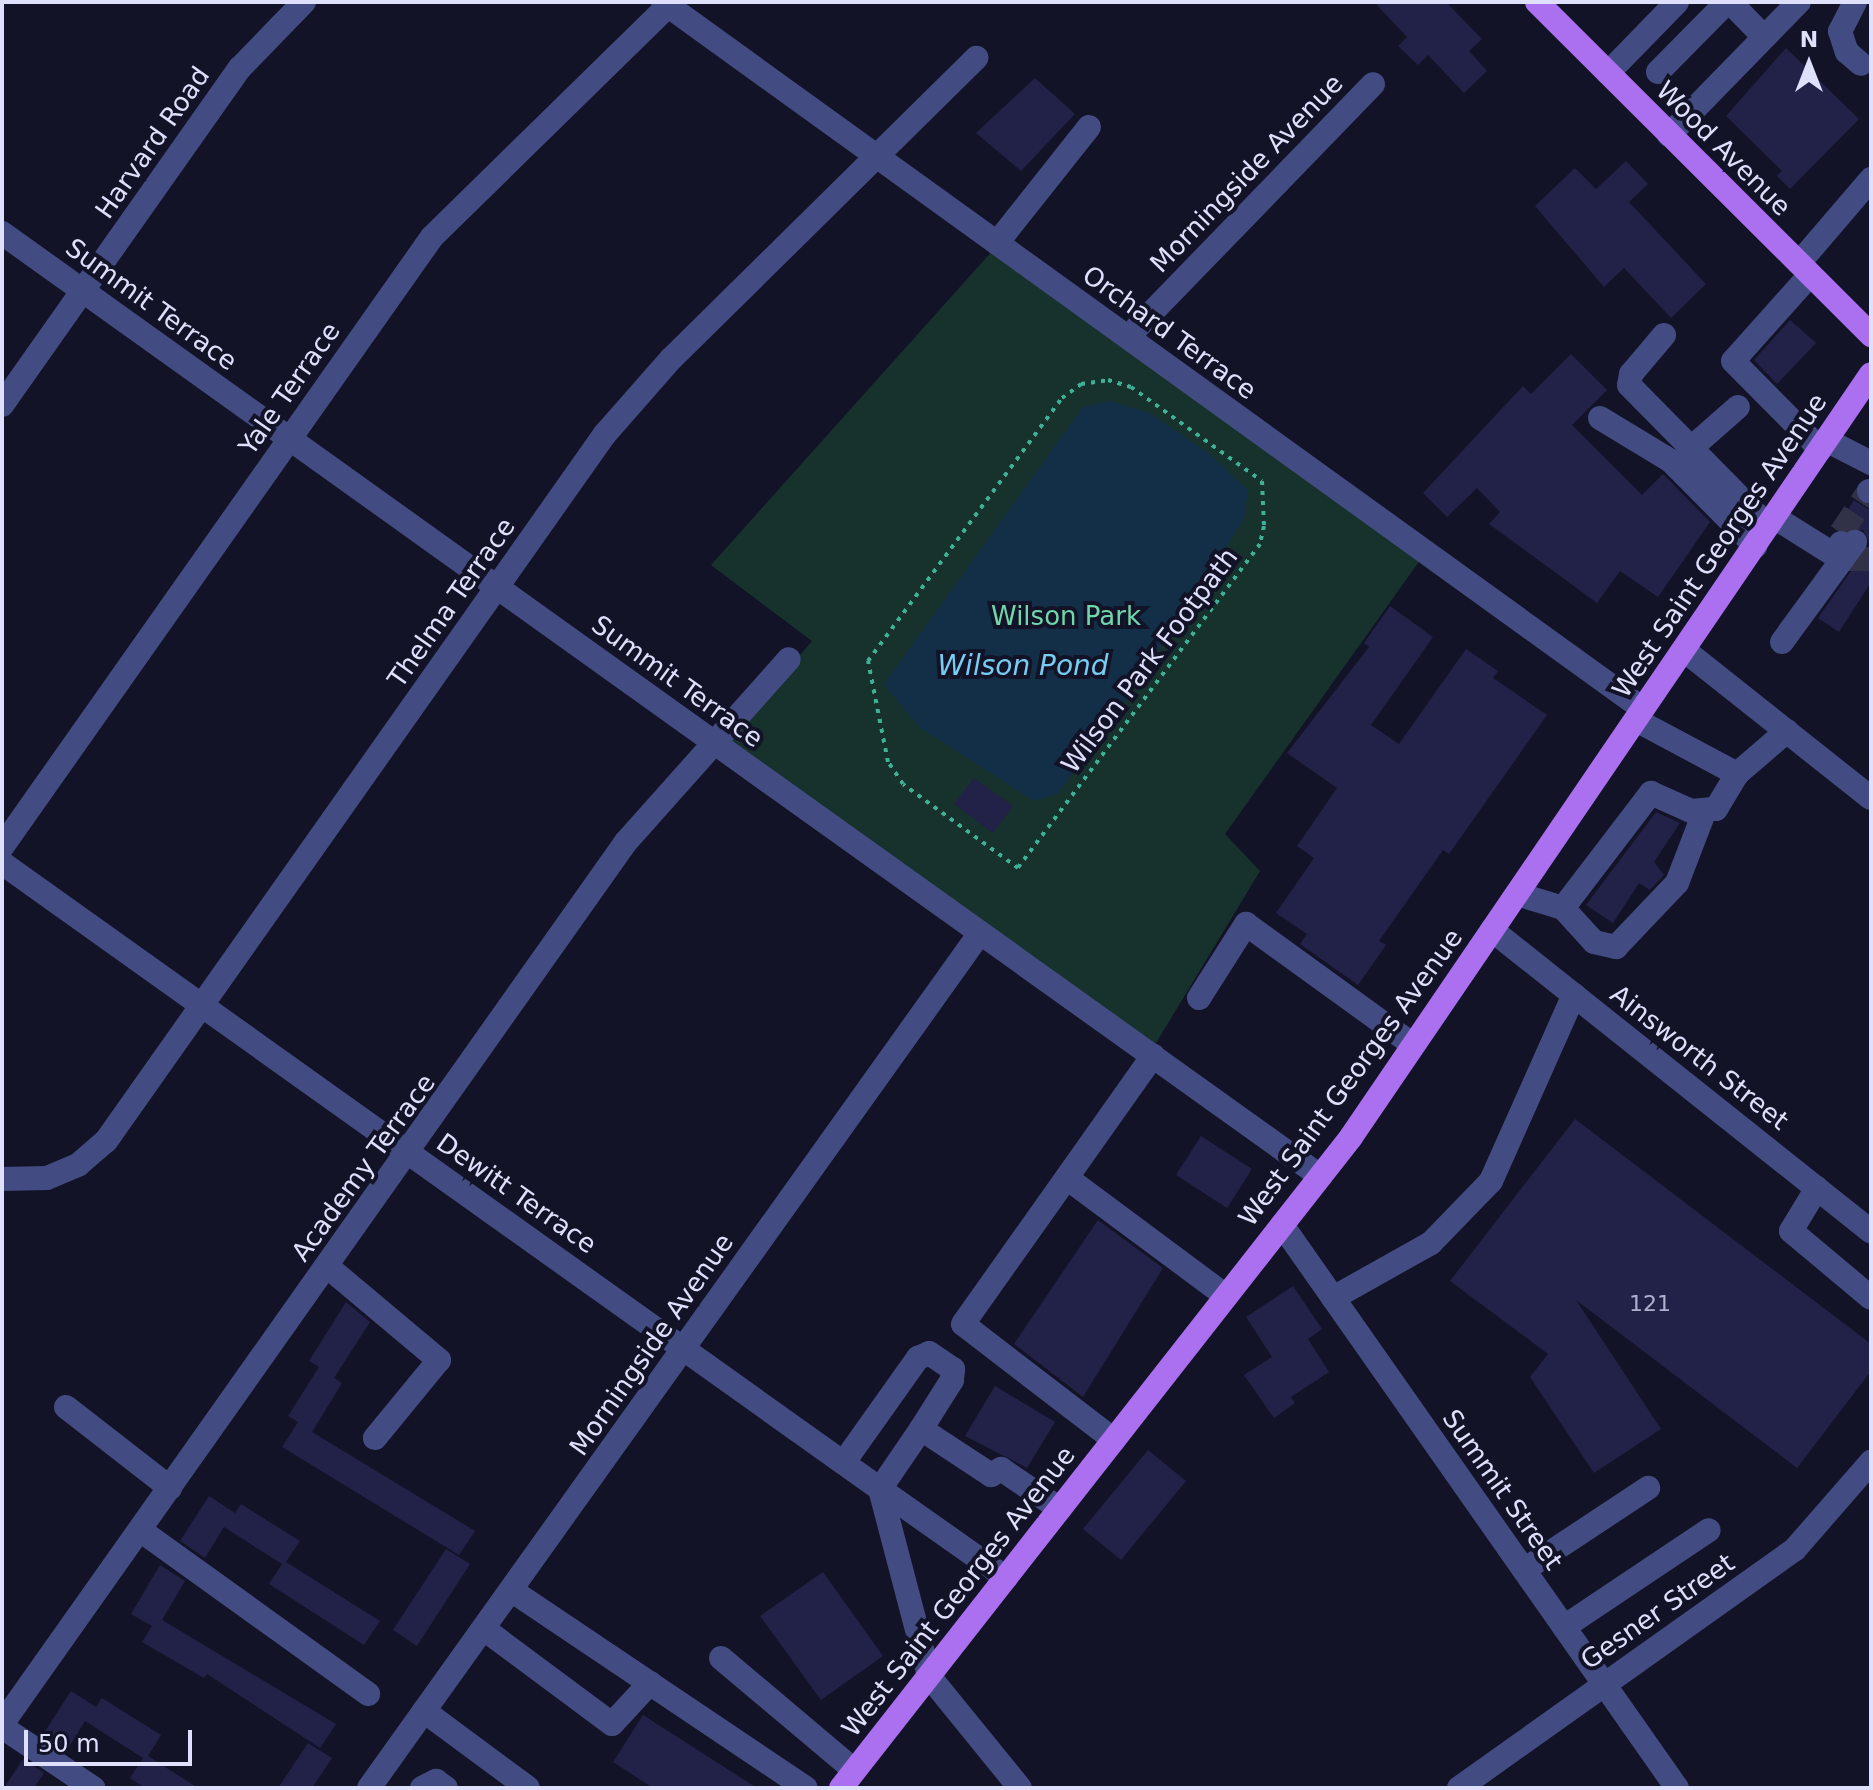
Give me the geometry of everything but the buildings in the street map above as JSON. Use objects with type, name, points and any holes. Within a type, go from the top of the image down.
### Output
[{"type":"main road","name":"Wood Avenue","points":[[1543,4],[1669,135],[1871,335]]},
{"type":"main road","name":"West Saint Georges Avenue","points":[[848,1779],[1320,1176],[1640,715],[1871,374]]},
{"type":"street","name":"Harvard Road","points":[[2,405],[240,68],[304,2]]},
{"type":"street","points":[[1608,73],[1677,2]]},
{"type":"street","points":[[1658,72],[1729,2],[1764,37]]},
{"type":"street","points":[[1669,135],[1799,2]]},
{"type":"street","points":[[1855,2],[1840,31],[1847,52],[1861,64]]},
{"type":"street","name":"Orchard Terrace","points":[[668,3],[1640,715],[1737,774]]},
{"type":"street","name":"Yale Terrace","points":[[2,847],[432,237],[668,3]]},
{"type":"street","name":"Thelma Terrace","points":[[2,1179],[47,1178],[78,1165],[106,1141],[605,434],[671,359],[880,158],[976,58]]},
{"type":"street","name":"Morningside Avenue","points":[[1128,337],[1373,84]]},
{"type":"street","points":[[997,243],[1089,127]]},
{"type":"street","points":[[1871,179],[1733,361],[1823,444],[1871,463]]},
{"type":"street","name":"Summit Terrace","points":[[2,233],[1320,1176]]},
{"type":"street","points":[[1664,335],[1631,374],[1629,385],[1766,530]]},
{"type":"street","points":[[1689,450],[1738,407]]},
{"type":"street","points":[[1600,418],[1671,461],[1766,530],[1846,548],[1782,642]]},
{"type":"street","points":[[1684,650],[1871,798]]},
{"type":"street","name":"Academy Terrace","points":[[2,1725],[410,1153],[625,843],[789,659]]},
{"type":"street","points":[[1563,908],[1651,793],[1705,810],[1716,809],[1737,774],[1787,731]]},
{"type":"street","points":[[1517,894],[1563,908],[1594,942],[1616,947],[1677,883],[1705,810]]},
{"type":"street","name":"Dewitt Terrace","points":[[2,863],[1006,1578]]},
{"type":"street","points":[[1199,998],[1246,924],[1413,1045]]},
{"type":"street","name":"Ainsworth Street","points":[[1492,930],[1871,1231]]},
{"type":"street","name":"Morningside Avenue","points":[[369,1788],[686,1350],[980,933]]},
{"type":"street","points":[[1333,1298],[1431,1243],[1491,1181],[1574,995]]},
{"type":"street","points":[[1114,1440],[963,1324],[1153,1056]]},
{"type":"street","points":[[1067,1178],[1226,1296]]},
{"type":"street","points":[[1817,1188],[1791,1231],[1871,1298]]},
{"type":"street","name":"Summit Street","points":[[1282,1225],[1677,1788]]},
{"type":"street","points":[[328,1267],[439,1360],[375,1438]]},
{"type":"street","points":[[844,1462],[918,1358],[929,1353],[953,1369],[952,1380],[880,1489],[929,1676],[1020,1788]]},
{"type":"street","points":[[66,1407],[170,1488]]},
{"type":"street","points":[[921,1429],[991,1475],[1001,1469],[1060,1509]]},
{"type":"street","name":"Gesner Street","points":[[1459,1788],[1795,1549],[1871,1462]]},
{"type":"street","points":[[1524,1570],[1648,1488]]},
{"type":"street","points":[[140,1530],[368,1694]]},
{"type":"street","points":[[1564,1627],[1709,1530]]},
{"type":"street","points":[[511,1590],[806,1788]]},
{"type":"street","points":[[484,1629],[612,1724],[650,1683]]},
{"type":"street","points":[[721,1658],[848,1779]]},
{"type":"street","points":[[424,1711],[528,1788]]},
{"type":"street","points":[[2,1725],[93,1788]]},
{"type":"path","name":"Wilson Park Footpath","points":[[1108,380],[1131,387],[1262,481],[1260,544],[1018,868],[903,784],[888,762],[869,676],[875,648],[1062,398],[1081,384],[1108,380]]},
{"type":"green space","name":"Wilson Park","points":[[994,249],[1423,556],[1225,834],[1260,871],[1153,1048],[724,744],[812,641],[711,565]]},
{"type":"water","name":"Wilson Pond","points":[[1110,401],[1149,413],[1207,452],[1248,490],[1244,519],[1112,721],[1057,794],[1034,801],[919,727],[884,684],[1083,407]]},
{"type":"tunnel","points":[[1841,533],[1869,491]]},
{"type":"tunnel","points":[[1845,559],[1871,559]]}]
